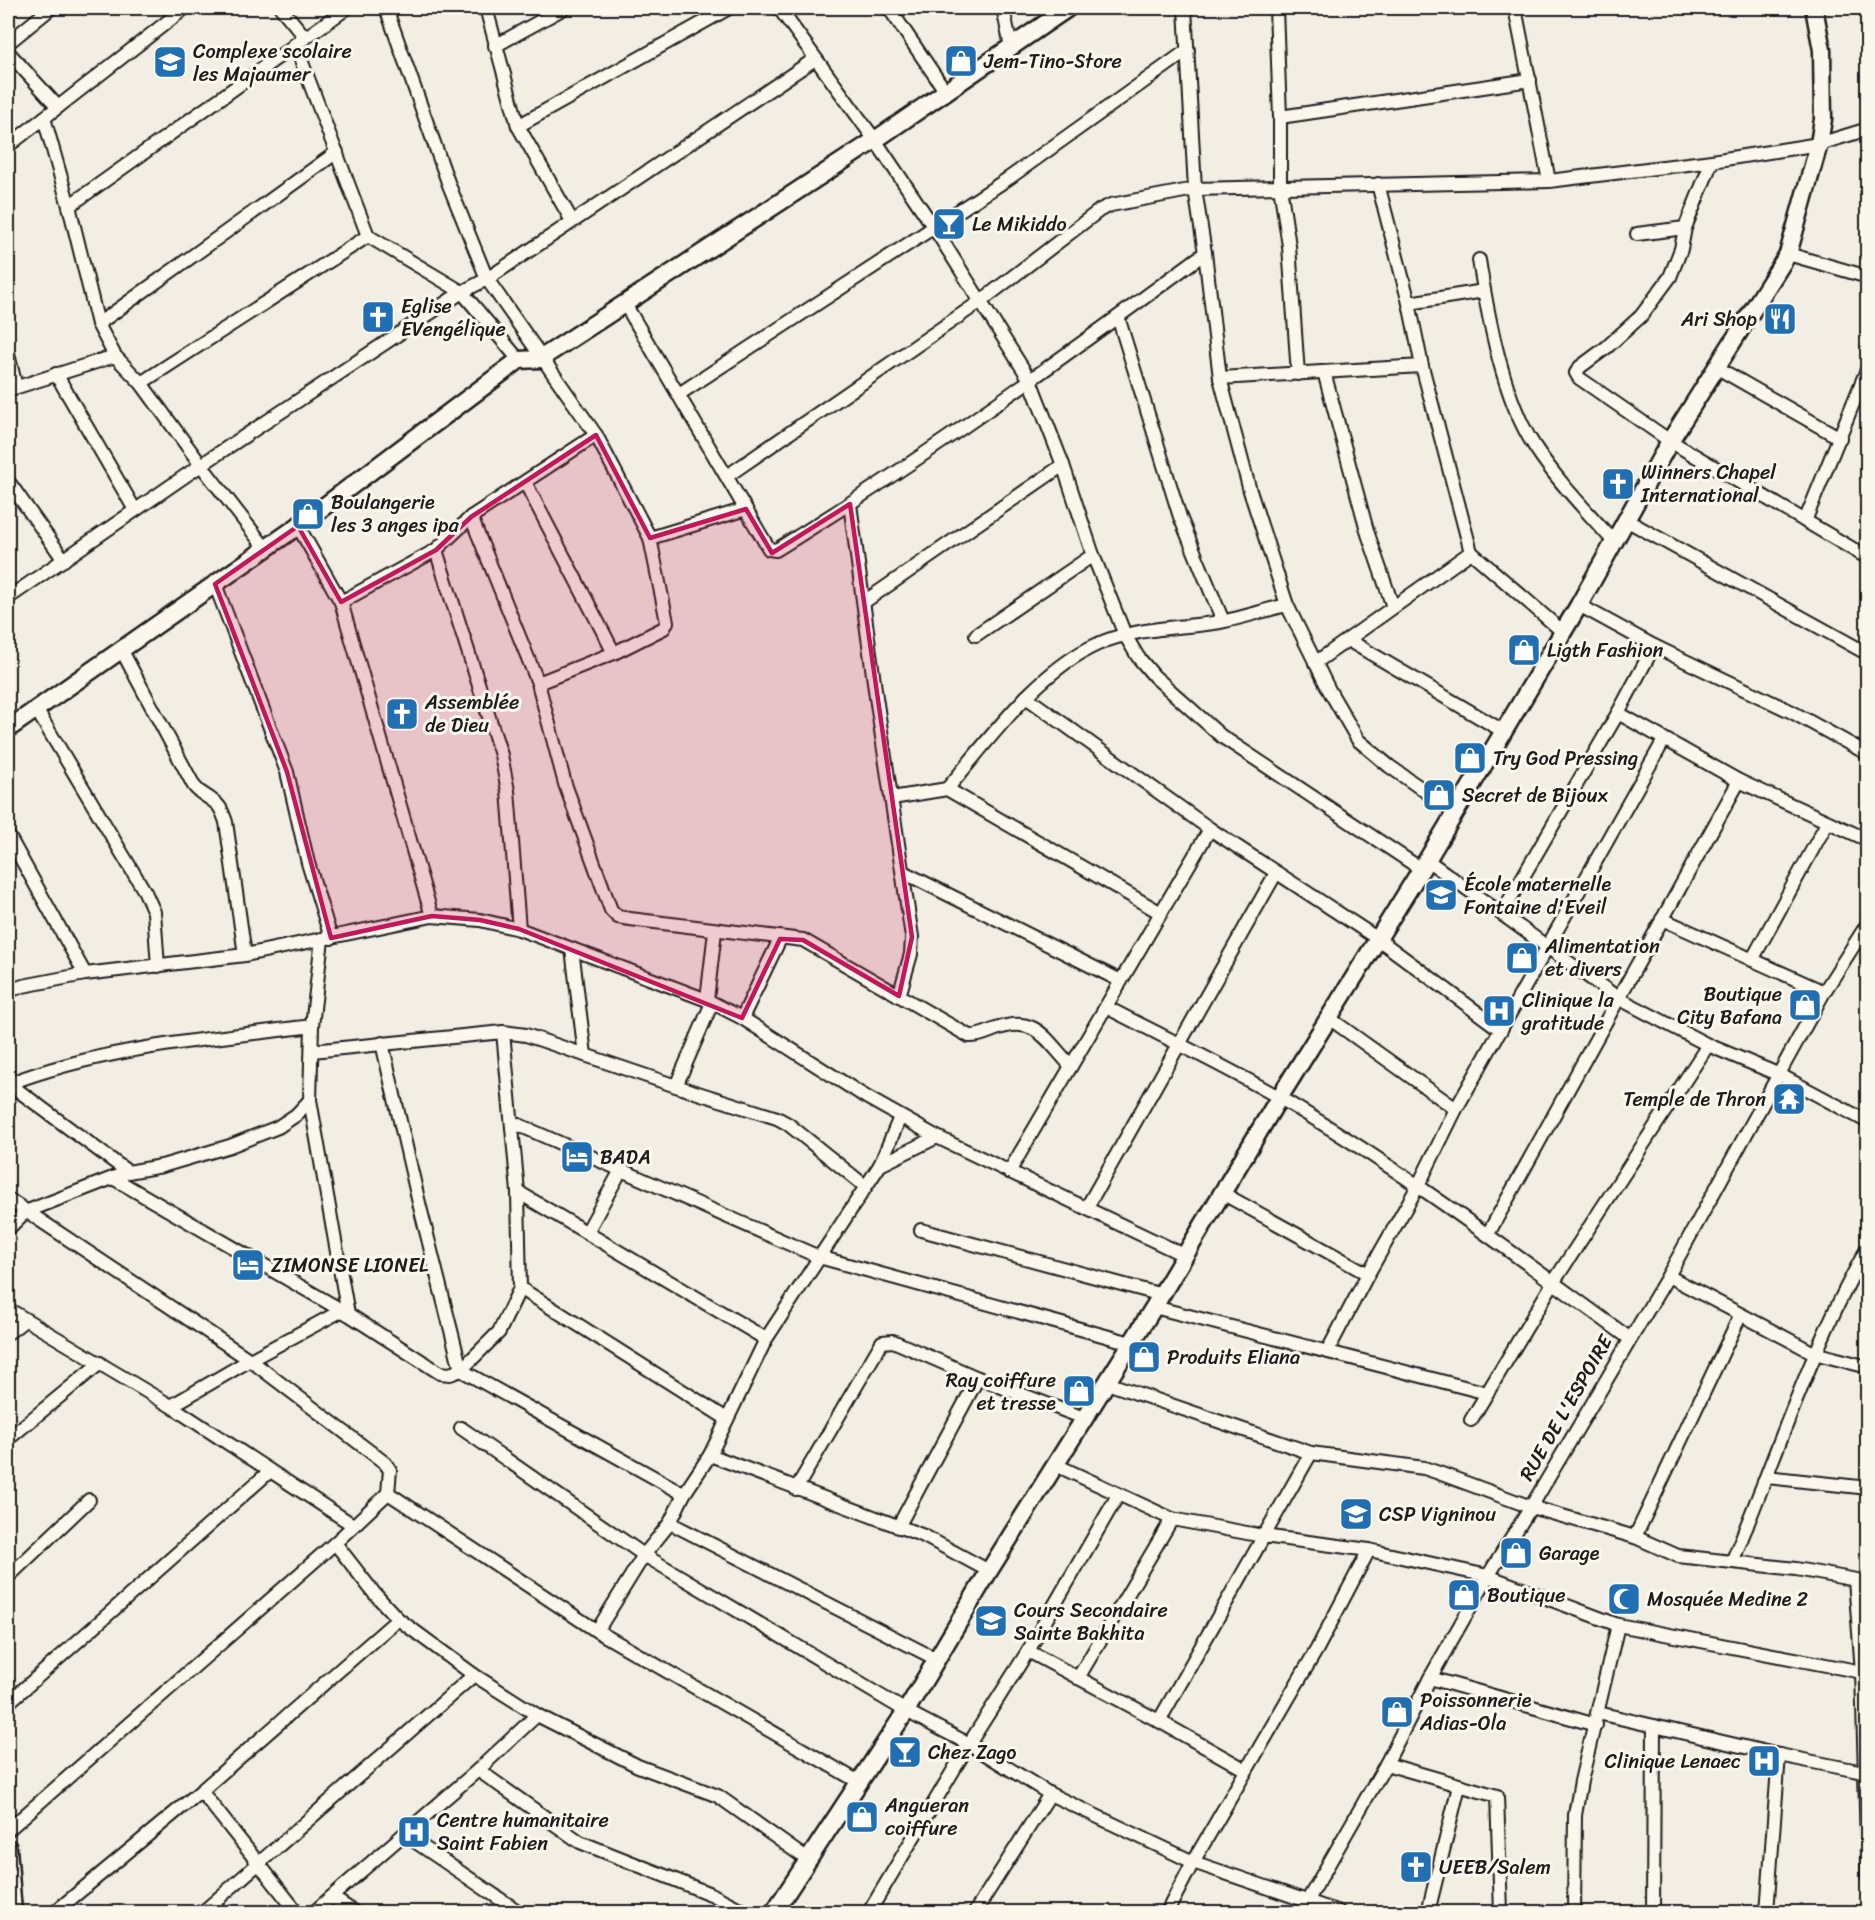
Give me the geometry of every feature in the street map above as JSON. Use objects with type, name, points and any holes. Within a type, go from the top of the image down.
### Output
[{"type":"main road","points":[[8,729],[298,526],[519,360],[540,358],[626,303],[875,140],[1068,8]]},
{"type":"main road","points":[[774,1912],[906,1711],[989,1571],[1186,1256],[1563,632],[1671,441],[1788,254],[1819,144],[1823,119],[1824,84],[1820,33],[1814,8]]},
{"type":"main road","points":[[8,1848],[13,1912]]},
{"type":"street","points":[[8,43],[51,8]]},
{"type":"street","points":[[8,146],[184,8]]},
{"type":"street","points":[[281,8],[300,40],[368,236],[462,292],[519,360]]},
{"type":"street","points":[[69,206],[347,8]]},
{"type":"street","points":[[386,8],[449,185],[487,279],[540,358],[596,435],[650,538],[666,625],[614,653],[538,683]]},
{"type":"street","points":[[486,8],[518,126],[572,221]]},
{"type":"street","points":[[495,46],[564,8]]},
{"type":"street","points":[[518,126],[729,8]]},
{"type":"street","points":[[779,8],[875,140],[933,226],[1030,380],[1063,465],[1093,555],[1125,635],[1138,657],[1154,675],[1221,736],[1502,913],[1618,998],[1708,1046],[1779,1075],[1868,1122]]},
{"type":"street","points":[[890,8],[946,92]]},
{"type":"street","points":[[1003,8],[1011,47]]},
{"type":"street","points":[[1185,8],[1194,189],[1205,253],[1220,378],[1250,491],[1287,605],[1315,663],[1358,740],[1389,766],[1455,812]]},
{"type":"street","points":[[1275,8],[1280,117],[1280,186],[1289,246],[1298,374]]},
{"type":"street","points":[[1515,8],[1549,181]]},
{"type":"street","points":[[679,394],[1008,178],[1188,50]]},
{"type":"street","points":[[8,52],[58,107]]},
{"type":"street","points":[[8,598],[201,465],[462,292],[487,279],[815,59]]},
{"type":"street","points":[[1280,117],[1530,80]]},
{"type":"street","points":[[44,118],[69,206],[98,324],[115,356],[141,383],[266,549]]},
{"type":"street","points":[[727,476],[981,301],[1105,207],[1194,189],[1549,181],[1712,161],[1819,144],[1868,129]]},
{"type":"street","points":[[98,324],[337,152]]},
{"type":"street","points":[[1712,161],[1685,228],[1681,249],[1674,267],[1660,293],[1641,316],[1607,347],[1580,367],[1576,373],[1579,378],[1671,441],[1868,558]]},
{"type":"street","points":[[1378,184],[1409,303],[1422,366],[1471,552],[1563,632]]},
{"type":"street","points":[[1636,234],[1685,228]]},
{"type":"street","points":[[141,383],[368,236]]},
{"type":"street","points":[[626,303],[769,549],[776,550],[850,504],[1030,380],[1205,253]]},
{"type":"street","points":[[1788,254],[1868,277]]},
{"type":"street","points":[[1479,260],[1505,378],[1512,402],[1526,433],[1548,466],[1614,542]]},
{"type":"street","points":[[1409,303],[1484,291]]},
{"type":"street","points":[[1118,317],[1180,517],[1223,621]]},
{"type":"street","points":[[8,354],[12,388],[115,356]]},
{"type":"street","points":[[1220,378],[1422,366]]},
{"type":"street","points":[[1716,367],[1840,438]]},
{"type":"street","points":[[1805,521],[1868,367]]},
{"type":"street","points":[[1323,372],[1368,534],[1393,607]]},
{"type":"street","points":[[56,374],[135,510]]},
{"type":"street","points":[[341,602],[436,550],[471,517],[596,435]]},
{"type":"street","points":[[864,602],[1063,465]]},
{"type":"street","points":[[8,481],[64,560]]},
{"type":"street","points":[[525,482],[614,653]]},
{"type":"street","points":[[850,504],[913,946],[900,996]]},
{"type":"street","points":[[650,538],[746,509]]},
{"type":"street","points":[[471,517],[538,683],[565,784],[611,910],[618,917],[715,931],[803,940],[969,1036],[980,1035],[1008,1025],[1027,1024],[1036,1030],[1071,1066]]},
{"type":"street","points":[[1626,520],[1868,654]]},
{"type":"street","points":[[298,526],[341,602],[432,916]]},
{"type":"street","points":[[436,550],[501,755],[508,791],[519,929]]},
{"type":"street","points":[[1315,663],[1471,552]]},
{"type":"street","points":[[976,635],[1093,555]]},
{"type":"street","points":[[215,584],[287,772],[326,939],[312,1026],[310,1100],[344,1313]]},
{"type":"street","points":[[947,789],[1026,697],[1060,665],[1100,643],[1125,635],[1223,621],[1287,605]]},
{"type":"street","points":[[1579,605],[1654,646],[1750,692],[1868,754]]},
{"type":"street","points":[[1348,640],[1503,731]]},
{"type":"street","points":[[1502,913],[1618,713],[1654,646]]},
{"type":"street","points":[[121,649],[194,786],[199,792],[213,800],[220,808],[226,822],[245,955]]},
{"type":"street","points":[[1026,697],[1210,829],[1378,939],[1501,1030]]},
{"type":"street","points":[[36,709],[145,892],[154,912],[158,966]]},
{"type":"street","points":[[1618,713],[1739,781],[1868,840]]},
{"type":"street","points":[[1327,1352],[1418,1185],[1456,1109],[1664,740]]},
{"type":"street","points":[[1488,1234],[1739,781]]},
{"type":"street","points":[[892,798],[947,789],[1161,913]]},
{"type":"street","points":[[1752,960],[1827,823]]},
{"type":"street","points":[[1010,1172],[1210,829]]},
{"type":"street","points":[[8,835],[11,851],[85,974]]},
{"type":"street","points":[[903,873],[1121,981]]},
{"type":"street","points":[[1087,1208],[1276,873]]},
{"type":"street","points":[[8,991],[85,974],[245,955],[432,916],[480,920],[519,929],[709,1001],[742,1018],[900,1117],[937,1137],[1186,1256]]},
{"type":"street","points":[[1662,919],[1824,992]]},
{"type":"street","name":"RUE DE L'ESPOIRE","points":[[1301,1912],[1386,1764],[1430,1678],[1488,1576],[1668,1276],[1824,992],[1868,923]]},
{"type":"street","points":[[675,1086],[709,1001],[715,931]]},
{"type":"street","points":[[742,1018],[780,939]]},
{"type":"street","points":[[572,949],[585,1055]]},
{"type":"street","points":[[1106,1007],[1280,1098],[1418,1185],[1629,1338]]},
{"type":"street","points":[[1329,1018],[1456,1109]]},
{"type":"street","points":[[8,1083],[60,1066],[183,1042],[312,1026]]},
{"type":"street","points":[[312,1051],[503,1032],[526,1035],[777,1118],[788,1124],[865,1186]]},
{"type":"street","points":[[113,1178],[344,1313],[440,1373],[450,1374],[461,1370],[499,1332],[520,1288],[518,1192],[503,1032]]},
{"type":"street","points":[[382,1043],[461,1370],[684,1494]]},
{"type":"street","points":[[1471,1420],[1553,1283],[1708,1046]]},
{"type":"street","points":[[8,1083],[128,1172]]},
{"type":"street","points":[[8,1229],[25,1212],[128,1172],[174,1163],[230,1146],[278,1127],[296,1115],[310,1100]]},
{"type":"street","points":[[597,1631],[644,1555],[670,1523],[684,1494],[710,1455],[766,1339],[880,1165],[900,1117]]},
{"type":"street","points":[[512,1122],[819,1257],[1131,1343]]},
{"type":"street","points":[[880,1165],[937,1137]]},
{"type":"street","points":[[587,1232],[621,1170]]},
{"type":"street","points":[[518,1192],[766,1339]]},
{"type":"street","points":[[1222,1193],[1368,1274]]},
{"type":"street","points":[[8,1199],[250,1360],[385,1463],[390,1470],[388,1493],[335,1543],[8,1830]]},
{"type":"street","points":[[921,1230],[1327,1352],[1487,1393]]},
{"type":"street","points":[[1732,1562],[1814,1353],[1854,1270],[1868,1248]]},
{"type":"street","points":[[1854,1270],[1868,1273]]},
{"type":"street","points":[[1668,1276],[1814,1353],[1868,1367]]},
{"type":"street","points":[[520,1288],[727,1419]]},
{"type":"street","points":[[8,1309],[171,1406],[353,1525]]},
{"type":"street","points":[[171,1406],[250,1360],[344,1313]]},
{"type":"street","points":[[1635,1537],[1740,1316]]},
{"type":"street","points":[[8,1333],[25,1320]]},
{"type":"street","points":[[796,1489],[879,1343],[893,1341],[978,1378],[1084,1418]]},
{"type":"street","points":[[8,1439],[100,1363]]},
{"type":"street","points":[[898,1527],[978,1378]]},
{"type":"street","points":[[1107,1383],[1311,1453],[1424,1468],[1531,1507],[1635,1537],[1678,1556],[1796,1569],[1861,1581],[1868,1877]]},
{"type":"street","points":[[461,1428],[644,1555],[906,1711],[969,1744],[1050,1794],[1193,1862],[1339,1912]]},
{"type":"street","points":[[1159,1721],[1311,1453]]},
{"type":"street","points":[[710,1455],[924,1536],[989,1571]]},
{"type":"street","points":[[1056,1465],[1172,1519],[1263,1536],[1369,1550],[1488,1576],[1618,1625],[1862,1672]]},
{"type":"street","points":[[8,1703],[269,1472]]},
{"type":"street","points":[[1767,1477],[1868,1488]]},
{"type":"street","points":[[388,1493],[597,1631],[859,1782]]},
{"type":"street","points":[[870,1912],[969,1744],[1028,1652],[1118,1495]]},
{"type":"street","points":[[8,1577],[89,1500]]},
{"type":"street","points":[[1078,1678],[1172,1519]]},
{"type":"street","points":[[670,1523],[938,1660]]},
{"type":"street","points":[[335,1543],[374,1593],[398,1619],[474,1675],[537,1715],[638,1766],[718,1796],[808,1860]]},
{"type":"street","points":[[1167,1912],[1193,1862],[1317,1649],[1369,1550]]},
{"type":"street","points":[[55,1912],[201,1791],[398,1619]]},
{"type":"street","points":[[1574,1912],[1575,1815],[1618,1625]]},
{"type":"street","points":[[1028,1652],[1246,1770]]},
{"type":"street","points":[[203,1912],[474,1675]]},
{"type":"street","points":[[1430,1678],[1597,1719],[1654,1726],[1866,1773]]},
{"type":"street","points":[[314,1912],[333,1898],[478,1770],[537,1715]]},
{"type":"street","points":[[1653,1912],[1654,1726]]},
{"type":"street","points":[[1767,1912],[1779,1755]]},
{"type":"street","points":[[1386,1764],[1494,1794],[1498,1798],[1501,1912]]},
{"type":"street","points":[[478,1770],[580,1842],[713,1895],[746,1912]]},
{"type":"street","points":[[1428,1912],[1459,1786]]},
{"type":"street","points":[[201,1791],[297,1912]]},
{"type":"street","points":[[975,1912],[1050,1794]]},
{"type":"street","points":[[404,1834],[519,1912]]},
{"type":"street","points":[[333,1898],[354,1912]]},
{"type":"highlighted area","points":[[596,435],[650,538],[746,509],[772,553],[850,504],[912,937],[899,996],[803,940],[780,939],[742,1018],[519,929],[480,920],[432,916],[331,938],[287,772],[215,584],[298,526],[341,602],[436,550],[471,517]]},
{"type":"place","name":"Jem-Tino-Store","points":[[961,61]]},
{"type":"place","name":"Complexe scolaire les Majaumer","points":[[170,62]]},
{"type":"place","name":"Le Mikiddo","points":[[949,224]]},
{"type":"place","name":"Eglise EVengélique","points":[[378,317]]},
{"type":"place","name":"Ari Shop","points":[[1780,319]]},
{"type":"place","name":"Winners Chapel International","points":[[1618,484]]},
{"type":"place","name":"Boulangerie les 3 anges ipa","points":[[308,514]]},
{"type":"place","name":"Ligth Fashion","points":[[1524,650]]},
{"type":"place","name":"Assemblée de Dieu","points":[[402,714]]},
{"type":"place","name":"Try God Pressing","points":[[1470,758]]},
{"type":"place","name":"Secret de Bijoux","points":[[1439,795]]},
{"type":"place","name":"École maternelle Fontaine d'Eveil","points":[[1441,895]]},
{"type":"place","name":"Alimentation et divers","points":[[1522,958]]},
{"type":"place","name":"Boutique City Bafana","points":[[1805,1005]]},
{"type":"place","name":"Clinique la gratitude","points":[[1499,1011]]},
{"type":"place","name":"Temple de Thron","points":[[1789,1099]]},
{"type":"place","name":"BADA","points":[[577,1157]]},
{"type":"place","name":"ZIMONSE LIONEL","points":[[248,1265]]},
{"type":"place","name":"Produits Eliana","points":[[1144,1357]]},
{"type":"place","name":"Ray coiffure et tresse","points":[[1079,1391]]},
{"type":"place","name":"CSP Vigninou","points":[[1356,1514]]},
{"type":"place","name":"Garage","points":[[1516,1553]]},
{"type":"place","name":"Boutique","points":[[1464,1595]]},
{"type":"place","name":"Mosquée Medine 2","points":[[1624,1599]]},
{"type":"place","name":"Cours Secondaire Sainte Bakhita","points":[[991,1621]]},
{"type":"place","name":"Poissonnerie Adias-Ola","points":[[1397,1712]]},
{"type":"place","name":"Chez Zago","points":[[905,1752]]},
{"type":"place","name":"Clinique Lenaec","points":[[1764,1761]]},
{"type":"place","name":"Angueran coiffure","points":[[862,1817]]},
{"type":"place","name":"Centre humanitaire Saint Fabien","points":[[414,1832]]},
{"type":"place","name":"UEEB/Salem","points":[[1416,1867]]}]
